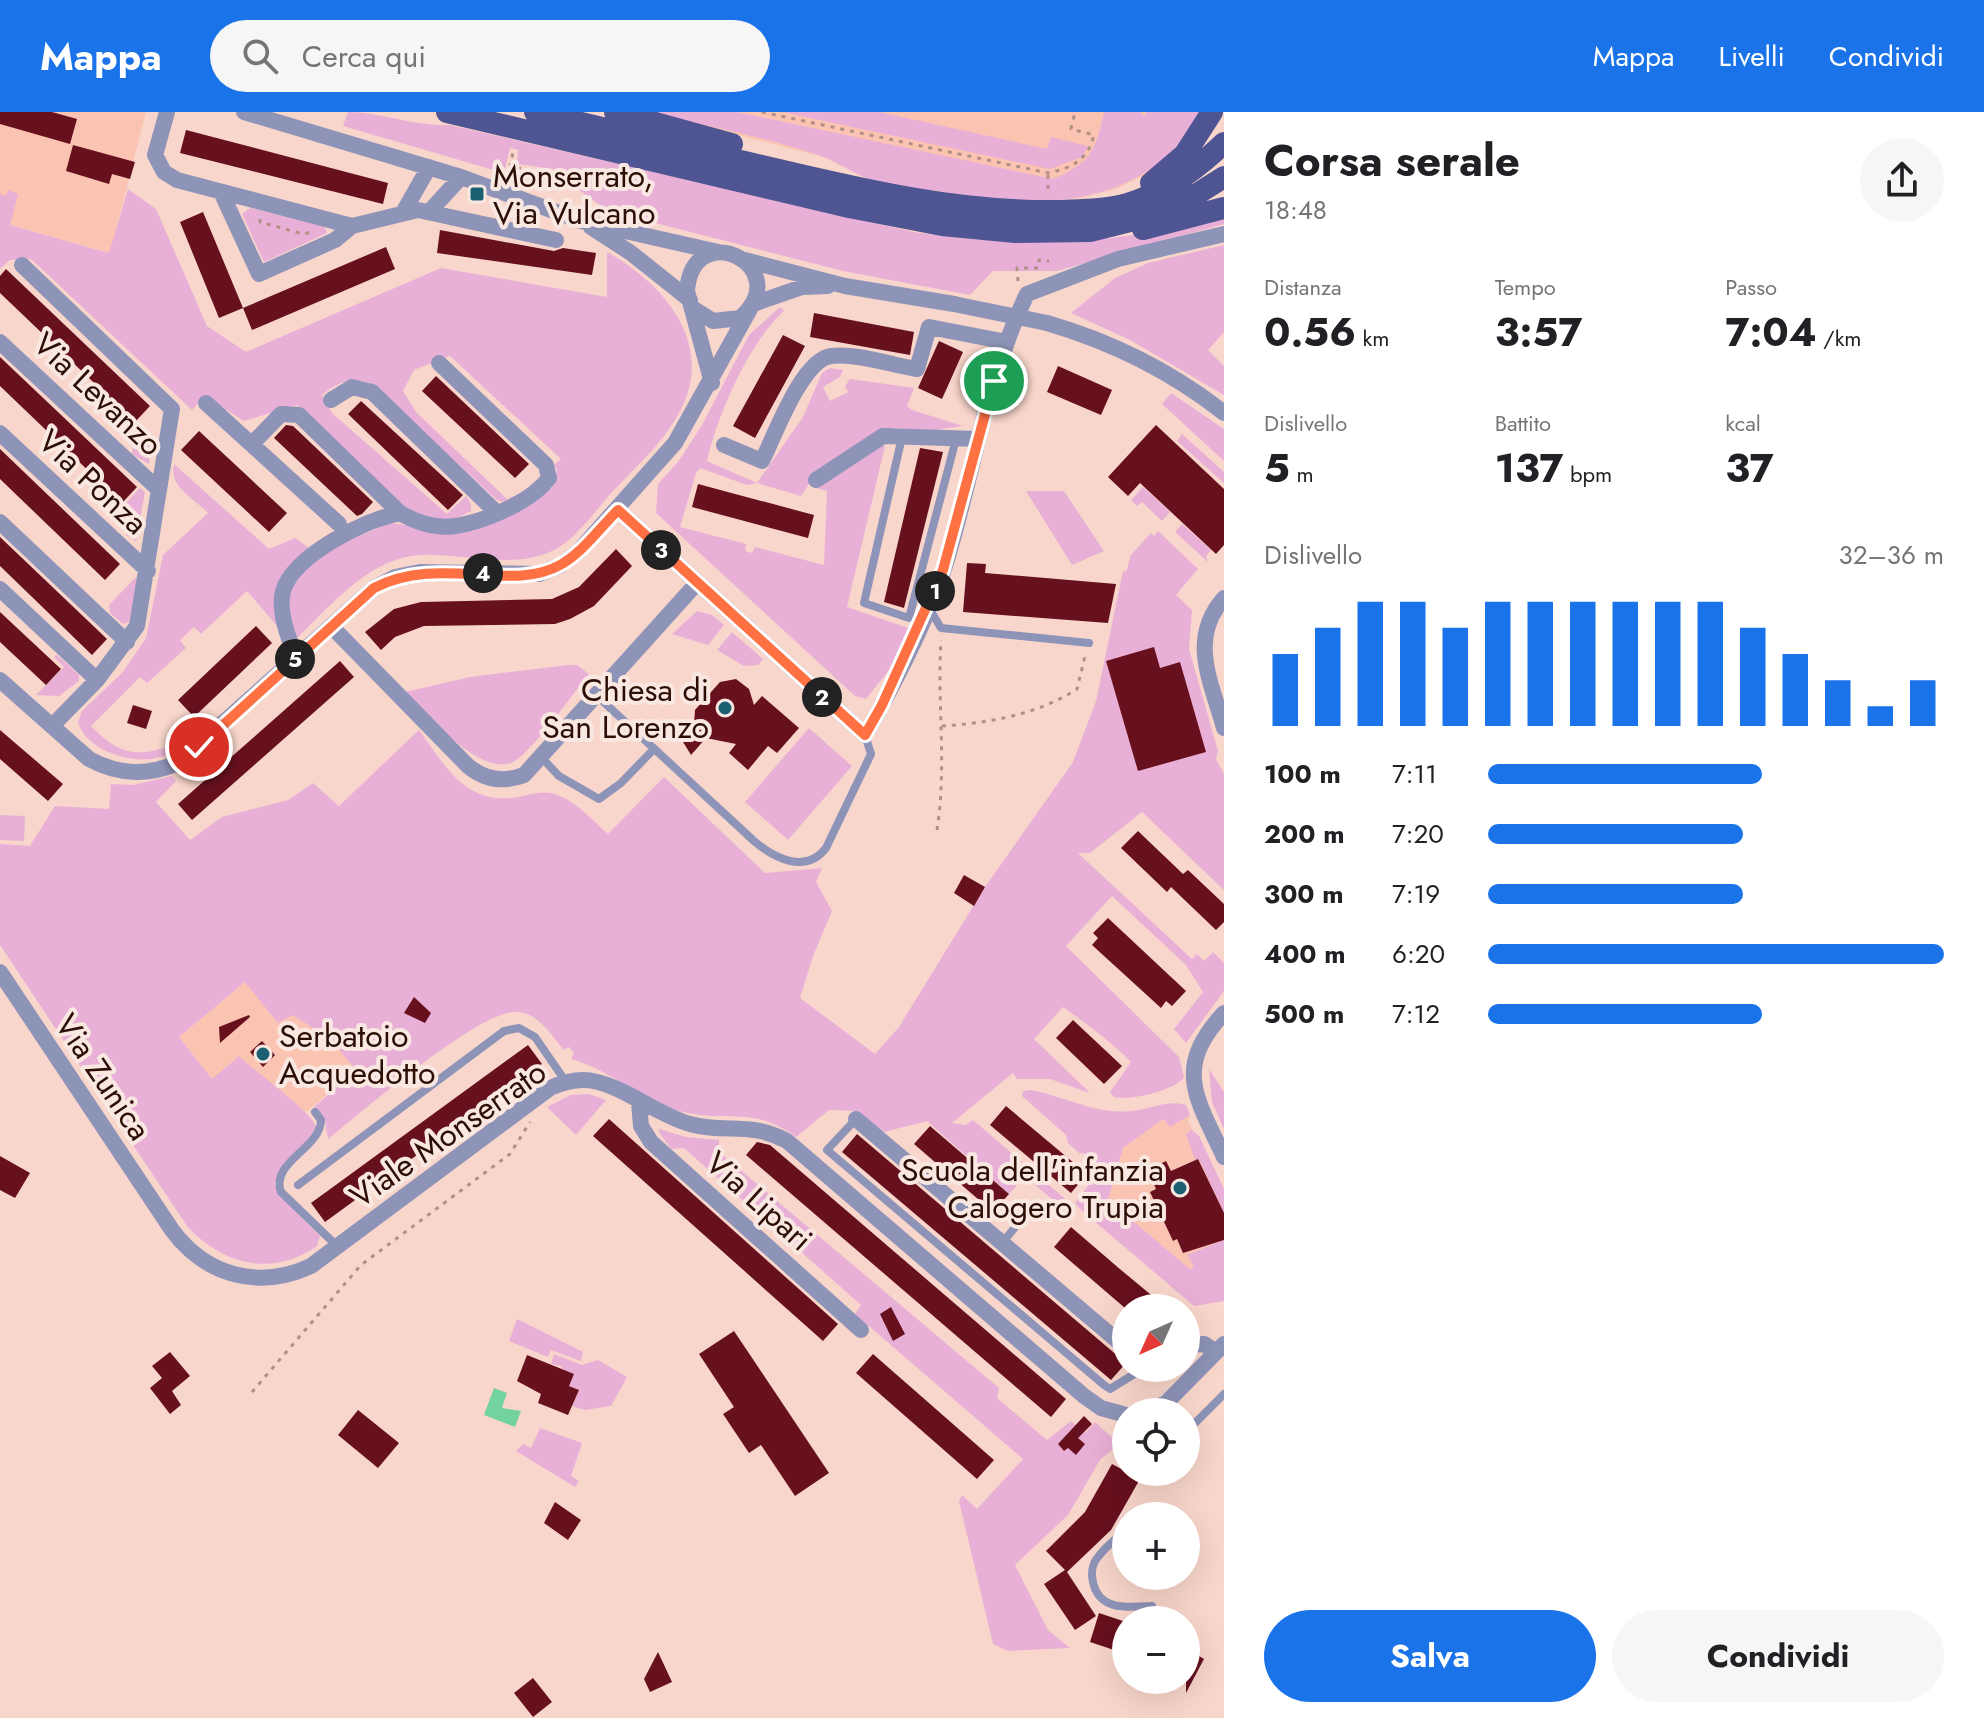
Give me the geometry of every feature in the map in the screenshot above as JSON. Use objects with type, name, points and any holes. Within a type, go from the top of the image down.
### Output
[{"type":"main road","points":[[447,112],[849,207],[942,225],[1015,232],[1144,229],[1224,208]]},
{"type":"main road","points":[[535,112],[857,188],[960,206],[1020,212],[1113,207],[1158,192],[1200,166],[1224,143]]},
{"type":"main road","points":[[615,112],[775,155],[857,188]]},
{"type":"main road","points":[[1075,210],[1151,183],[1185,154],[1212,112]]},
{"type":"main road","points":[[1090,231],[1170,206],[1224,177]]},
{"type":"street","points":[[167,112],[155,155],[157,164],[177,180],[352,226]]},
{"type":"street","points":[[244,112],[461,177],[581,221],[732,253],[845,286],[1047,323],[1121,348],[1188,387],[1224,413]]},
{"type":"street","points":[[404,211],[429,167]]},
{"type":"street","points":[[430,211],[461,177]]},
{"type":"street","points":[[221,192],[259,274],[335,240],[352,226],[404,211],[430,211],[556,240]]},
{"type":"street","points":[[581,221],[631,253],[713,321],[727,322],[740,318],[751,306],[802,287],[845,286]]},
{"type":"street","points":[[618,510],[865,735],[929,608],[943,570],[1007,342],[1027,294],[1118,259],[1224,234]]},
{"type":"street","points":[[712,383],[688,278],[694,265],[718,252]]},
{"type":"street","points":[[0,680],[89,759],[113,770],[138,773],[165,768],[190,756],[374,588],[395,577],[444,571],[539,574],[561,565],[578,552],[618,510],[675,443],[712,383],[751,306],[757,283],[744,259]]},
{"type":"street","points":[[22,265],[172,409],[157,488],[141,612],[127,642],[97,680],[52,726]]},
{"type":"street","points":[[724,445],[762,461],[806,373],[822,358],[842,356],[917,369],[929,327],[1007,342]]},
{"type":"street","name":"Via Levanzo","points":[[0,342],[157,488]]},
{"type":"street","points":[[252,444],[281,414],[299,415],[400,513],[428,524],[447,526],[496,512],[544,485],[550,471],[439,363]]},
{"type":"street","points":[[331,400],[352,387],[372,392],[496,512]]},
{"type":"street","points":[[206,403],[339,524]]},
{"type":"street","name":"Via Ponza","points":[[0,433],[148,571]]},
{"type":"street","points":[[816,480],[871,440],[883,436],[978,439]]},
{"type":"street","points":[[297,657],[282,604],[288,581],[335,539],[400,513]]},
{"type":"street","points":[[0,522],[127,642]]},
{"type":"street","points":[[331,626],[475,771],[491,779],[516,778],[524,775],[541,757],[594,693],[697,583]]},
{"type":"street","points":[[0,589],[97,680]]},
{"type":"street","points":[[1224,598],[1210,614],[1203,636],[1205,657],[1224,728]]},
{"type":"street","name":"Via Zunica","points":[[0,972],[160,1213]]},
{"type":"street","points":[[1224,1013],[1199,1043],[1193,1061],[1199,1103],[1224,1157]]},
{"type":"street","name":"Viale Monserrato","points":[[160,1213],[191,1252],[215,1268],[243,1277],[271,1278],[299,1272],[338,1247],[541,1094],[566,1082],[593,1081],[694,1125],[766,1130],[787,1141],[1084,1396],[1112,1412]]},
{"type":"street","name":"Via Lipari","points":[[639,1103],[641,1126],[651,1142],[861,1330]]},
{"type":"street","points":[[856,1119],[1112,1336]]},
{"type":"street","points":[[1200,1344],[1220,1348]]},
{"type":"street","points":[[1171,1398],[1220,1348]]},
{"type":"lane","points":[[903,436],[864,603],[909,618],[956,439]]},
{"type":"lane","points":[[929,608],[941,628],[1088,642]]},
{"type":"lane","points":[[594,693],[763,849],[784,860],[802,863],[821,854],[830,841],[871,754],[865,735]]},
{"type":"lane","points":[[541,757],[559,776],[599,799],[621,783],[654,749]]},
{"type":"lane","points":[[298,1185],[504,1031],[519,1028],[535,1037],[566,1082]]},
{"type":"lane","points":[[315,1112],[321,1120],[320,1130],[281,1173],[278,1183],[281,1192],[338,1247]]},
{"type":"lane","points":[[856,1119],[827,1150],[1104,1385],[1110,1389],[1125,1382]]},
{"type":"lane","points":[[1002,1243],[1035,1203]]},
{"type":"lane","points":[[1200,1418],[1224,1394]]},
{"type":"lane","points":[[1112,1543],[1098,1556],[1092,1571],[1094,1587],[1103,1600],[1116,1606]]},
{"type":"path","points":[[762,112],[1048,173],[1077,163],[1091,146],[1094,135],[1071,129],[1075,112]]},
{"type":"path","points":[[514,148],[510,166],[532,171]]},
{"type":"path","points":[[1048,173],[1048,189]]},
{"type":"path","points":[[260,222],[303,234]]},
{"type":"path","points":[[1016,279],[1017,268],[1038,268],[1039,260],[1049,261]]},
{"type":"path","points":[[937,830],[942,802],[942,726],[937,691],[941,628]]},
{"type":"path","points":[[942,726],[985,723],[1060,700],[1077,689],[1088,642]]},
{"type":"path","points":[[252,1392],[361,1265],[510,1154],[532,1119]]},
{"type":"shaded area","points":[[0,112],[146,112],[110,253],[0,222]]},
{"type":"shaded area","points":[[348,112],[450,125],[914,232],[1032,242],[1146,233],[1224,215],[1224,224],[1057,271],[993,271],[970,295],[843,271],[608,211],[571,184],[574,172],[517,164],[518,150],[510,148],[504,173],[343,126]]},
{"type":"shaded area","points":[[649,112],[1204,112],[1147,174],[1118,188],[1078,199],[872,180],[823,157]]},
{"type":"shaded area","points":[[649,112],[737,112],[1053,179],[1076,167],[1090,154],[1104,112],[1140,112],[1144,116],[1147,112],[1204,112],[1179,144],[1152,168],[1122,185],[1089,195],[1019,201],[879,182],[800,149]]},
{"type":"shaded area","points":[[782,112],[879,112],[1047,149],[1051,137],[1088,146],[1082,157],[1050,169]]},
{"type":"shaded area","points":[[128,189],[156,209],[207,326],[246,352],[441,268],[607,297],[607,252],[647,280],[678,317],[692,361],[690,385],[668,431],[577,533],[559,547],[521,559],[429,555],[386,564],[352,586],[294,641],[287,604],[289,592],[307,567],[339,544],[391,523],[463,532],[552,488],[557,470],[554,465],[561,459],[450,356],[414,370],[403,391],[416,412],[507,499],[520,494],[542,475],[543,478],[516,499],[497,500],[370,383],[344,382],[322,395],[332,413],[447,514],[466,496],[471,511],[448,522],[409,511],[297,405],[244,421],[204,396],[192,410],[31,259],[10,260],[0,269],[0,194],[6,196],[8,190],[18,194],[10,225],[109,253]]},
{"type":"shaded area","points":[[250,208],[324,226],[327,233],[264,262],[242,214]]},
{"type":"shaded area","points":[[1224,245],[1224,332],[1208,350],[1224,366],[1224,395],[1130,340],[1071,313],[1115,278],[1148,263]]},
{"type":"shaded area","points":[[780,307],[784,311],[759,341],[736,381],[718,423],[707,461],[757,483],[747,485],[700,468],[680,527],[746,544],[745,551],[752,553],[755,547],[824,565],[827,491],[816,488],[824,477],[877,445],[885,446],[847,607],[911,629],[893,665],[866,699],[855,696],[656,513],[658,484],[678,462],[702,425],[749,335]]},
{"type":"shaded area","points":[[830,368],[843,370],[840,377],[823,387],[830,401],[848,392],[845,386],[850,379],[914,388],[907,406],[912,410],[963,426],[927,431],[895,428],[816,473],[801,496],[757,483],[803,417],[822,373]]},
{"type":"shaded area","points":[[1171,393],[1224,429],[1224,461],[1162,404]]},
{"type":"shaded area","points":[[1182,434],[1224,472],[1224,483],[1177,441]]},
{"type":"shaded area","points":[[134,436],[152,438],[149,464],[132,454]]},
{"type":"shaded area","points":[[174,464],[269,549],[295,538],[310,549],[290,568],[283,633],[247,591],[201,634],[194,627],[180,640],[186,648],[147,683],[140,677],[91,726],[112,744],[132,752],[154,751],[180,743],[171,752],[157,758],[126,758],[95,745],[84,735],[78,722],[82,711],[123,672],[146,638],[163,555],[208,513],[179,486],[173,472]]},
{"type":"shaded area","points":[[1143,487],[1170,512],[1162,521],[1142,502],[1137,506],[1131,500]]},
{"type":"shaded area","points":[[140,488],[145,492],[136,541],[126,535],[130,509],[125,504]]},
{"type":"shaded area","points":[[1026,491],[1064,491],[1104,551],[1072,565]]},
{"type":"shaded area","points":[[1182,524],[1211,550],[1206,556],[1208,562],[1175,532]]},
{"type":"shaded area","points":[[1158,531],[1198,569],[1176,595],[1192,610],[1189,649],[1218,751],[1216,759],[1224,774],[1224,890],[1142,812],[1090,853],[1078,853],[1192,959],[1197,954],[1204,961],[1213,952],[1224,963],[1224,991],[1186,1043],[1174,1029],[1203,992],[1186,965],[1112,896],[1066,946],[1179,1057],[1184,1077],[1171,1087],[1151,1094],[1114,1097],[1110,1092],[1131,1062],[1063,1007],[1034,1039],[1090,1093],[1050,1079],[1017,1079],[1013,1073],[952,1123],[965,1125],[973,1120],[1070,1203],[1064,1210],[1025,1176],[1009,1194],[927,1121],[884,1132],[857,1111],[829,1110],[796,1137],[766,1121],[700,1115],[669,1107],[571,1059],[574,1053],[569,1047],[564,1050],[538,1021],[518,1012],[501,1015],[450,1043],[328,1139],[325,1121],[314,1107],[356,1070],[331,1040],[293,1015],[278,1023],[245,982],[179,1037],[212,1079],[239,1056],[313,1121],[316,1127],[312,1134],[274,1183],[280,1196],[320,1236],[317,1246],[300,1256],[265,1264],[248,1262],[216,1250],[187,1226],[0,945],[0,844],[30,846],[55,806],[109,809],[111,784],[133,785],[172,776],[176,781],[156,802],[190,840],[222,817],[288,800],[313,783],[339,806],[419,730],[448,770],[471,790],[484,796],[500,798],[555,794],[573,803],[608,834],[664,777],[765,873],[822,868],[816,882],[832,911],[800,998],[875,1054],[899,1027],[985,887],[1073,762],[1096,701],[1123,571],[1126,572],[1131,555],[1151,533],[1154,536]]},
{"type":"shaded area","points":[[135,578],[139,580],[131,621],[123,624],[110,613],[109,605]]},
{"type":"shaded area","points":[[697,611],[712,615],[724,625],[708,645],[672,634]]},
{"type":"shaded area","points":[[732,632],[763,659],[758,665],[744,666],[717,650]]},
{"type":"shaded area","points":[[57,655],[79,675],[79,681],[59,696],[36,695],[64,667],[54,657]]},
{"type":"shaded area","points":[[577,665],[589,674],[540,737],[511,763],[483,760],[468,751],[405,692],[470,677]]},
{"type":"shaded area","points":[[809,728],[852,766],[788,840],[745,802]]},
{"type":"shaded area","points":[[0,815],[25,816],[24,841],[0,840]]},
{"type":"shaded area","points":[[245,982],[278,1023],[293,1015],[331,1040],[356,1070],[306,1112],[263,1080],[239,1056],[212,1079],[179,1037]]},
{"type":"shaded area","points":[[1209,1069],[1224,1092],[1224,1129],[1212,1102]]},
{"type":"shaded area","points":[[1031,1090],[1105,1110],[1137,1110],[1172,1103],[1186,1105],[1190,1115],[1170,1127],[1163,1119],[1123,1148],[1108,1200],[1190,1269],[1194,1267],[1187,1255],[1224,1240],[1224,1301],[1200,1305],[1200,1294],[1180,1294],[1080,1209],[1075,1203],[1096,1175],[1099,1164],[1068,1143],[1066,1135],[1022,1096],[1023,1091]]},
{"type":"shaded area","points":[[589,1094],[606,1100],[576,1135],[547,1107],[571,1095]]},
{"type":"shaded area","points":[[1190,1115],[1188,1121],[1224,1189],[1224,1251],[1190,1269],[1108,1200],[1123,1148],[1163,1119],[1170,1126]]},
{"type":"shaded area","points":[[1192,1130],[1199,1136],[1224,1189],[1224,1221],[1222,1209],[1199,1159],[1195,1160],[1186,1134]]},
{"type":"shaded area","points":[[658,1131],[719,1140],[719,1152],[999,1388],[997,1398],[1047,1440],[1071,1421],[1085,1433],[1095,1422],[1112,1438],[1112,1450],[1100,1460],[1068,1515],[1015,1565],[1048,1630],[1070,1648],[1008,1651],[993,1644],[959,1501],[962,1495],[977,1509],[1023,1459],[855,1314],[861,1305],[684,1148],[671,1149]]},
{"type":"shaded area","points":[[517,1319],[583,1352],[581,1361],[551,1350],[548,1357],[509,1341]]},
{"type":"shaded area","points":[[554,1354],[582,1365],[598,1360],[627,1377],[611,1406],[585,1410],[572,1406],[579,1390],[569,1386],[561,1366],[551,1364]]},
{"type":"shaded area","points":[[494,1388],[507,1393],[502,1408],[521,1411],[515,1427],[484,1415]]},
{"type":"shaded area","points":[[540,1428],[582,1443],[571,1476],[579,1481],[575,1487],[516,1451],[523,1444],[531,1448]]},
{"type":"building","points":[[0,112],[52,112],[77,119],[70,144],[0,124]]},
{"type":"building","points":[[186,130],[388,183],[383,204],[180,153]]},
{"type":"building","points":[[73,145],[135,162],[130,179],[112,174],[109,184],[66,171]]},
{"type":"building","points":[[203,212],[243,308],[219,318],[180,222]]},
{"type":"building","points":[[440,230],[554,251],[563,248],[596,253],[592,275],[437,253]]},
{"type":"building","points":[[386,247],[395,269],[252,330],[243,308]]},
{"type":"building","points":[[6,269],[150,406],[135,422],[0,293],[0,276]]},
{"type":"building","points":[[814,313],[914,332],[910,355],[810,337]]},
{"type":"building","points":[[783,335],[805,346],[755,438],[733,426]]},
{"type":"building","points":[[939,341],[963,352],[942,399],[918,388]]},
{"type":"building","points":[[0,357],[137,487],[122,503],[0,386]]},
{"type":"building","points":[[1058,366],[1112,390],[1101,415],[1047,392]]},
{"type":"building","points":[[436,376],[529,464],[515,478],[422,391]]},
{"type":"building","points":[[361,401],[463,495],[448,510],[348,414]]},
{"type":"building","points":[[286,425],[293,426],[373,502],[362,514],[357,516],[274,438]]},
{"type":"building","points":[[1156,425],[1224,489],[1224,545],[1216,554],[1140,483],[1128,496],[1108,477]]},
{"type":"building","points":[[199,431],[287,513],[269,532],[181,450]]},
{"type":"building","points":[[920,448],[943,452],[904,608],[884,602]]},
{"type":"building","points":[[0,449],[120,564],[105,580],[0,479]]},
{"type":"building","points":[[698,484],[814,515],[808,538],[692,507]]},
{"type":"building","points":[[0,537],[107,639],[92,655],[0,566]]},
{"type":"building","points":[[616,549],[632,566],[594,606],[555,624],[424,626],[395,637],[381,650],[365,632],[394,609],[421,602],[552,599],[579,587]]},
{"type":"building","points":[[967,563],[986,564],[985,573],[1116,584],[1108,623],[963,612]]},
{"type":"building","points":[[0,612],[61,669],[46,685],[0,642]]},
{"type":"building","points":[[256,626],[272,643],[194,717],[178,700]]},
{"type":"building","points":[[1154,647],[1160,668],[1180,662],[1206,752],[1138,771],[1106,661]]},
{"type":"building","points":[[340,661],[354,677],[192,820],[178,804]]},
{"type":"building","points":[[736,679],[749,689],[754,705],[762,696],[799,728],[777,753],[768,746],[748,770],[729,753],[736,744],[706,738],[691,755],[680,737],[685,728],[694,725],[695,710],[720,682]]},
{"type":"building","points":[[133,705],[152,711],[146,729],[127,723]]},
{"type":"building","points":[[0,730],[63,784],[48,801],[0,759]]},
{"type":"building","points":[[1138,831],[1183,874],[1188,870],[1224,904],[1224,922],[1216,930],[1171,887],[1167,892],[1121,848]]},
{"type":"building","points":[[964,875],[985,887],[974,906],[954,893]]},
{"type":"building","points":[[1108,918],[1186,991],[1172,1006],[1166,1001],[1161,1008],[1092,945],[1098,938],[1093,933]]},
{"type":"building","points":[[414,997],[431,1013],[425,1023],[404,1013]]},
{"type":"building","points":[[250,1017],[220,1043],[219,1027]]},
{"type":"building","points":[[1073,1020],[1122,1066],[1104,1084],[1056,1038]]},
{"type":"building","points":[[262,1041],[275,1055],[263,1067],[250,1052]]},
{"type":"building","points":[[528,1045],[542,1064],[325,1222],[311,1203]]},
{"type":"building","points":[[1006,1106],[1087,1174],[1071,1193],[990,1125]]},
{"type":"building","points":[[609,1119],[838,1324],[823,1341],[593,1136]]},
{"type":"building","points":[[930,1126],[1009,1194],[993,1212],[914,1144]]},
{"type":"building","points":[[857,1134],[1112,1351],[1112,1379],[1111,1380],[842,1152]]},
{"type":"building","points":[[757,1142],[770,1145],[1066,1399],[1051,1417],[746,1155]]},
{"type":"building","points":[[0,1156],[30,1173],[15,1198],[0,1190]]},
{"type":"building","points":[[1198,1159],[1224,1213],[1224,1240],[1183,1253],[1177,1239],[1173,1241],[1150,1192],[1156,1189],[1148,1170],[1166,1161],[1171,1171]]},
{"type":"building","points":[[1071,1227],[1150,1294],[1112,1294],[1112,1297],[1054,1247]]},
{"type":"building","points":[[891,1307],[905,1334],[893,1341],[880,1314]]},
{"type":"building","points":[[734,1331],[829,1473],[795,1496],[761,1445],[749,1453],[723,1414],[734,1407],[699,1354]]},
{"type":"building","points":[[170,1352],[190,1376],[172,1391],[181,1405],[170,1414],[150,1388],[162,1378],[152,1366]]},
{"type":"building","points":[[873,1354],[994,1460],[977,1479],[856,1373]]},
{"type":"building","points":[[527,1355],[574,1374],[569,1386],[579,1390],[568,1415],[538,1403],[541,1394],[517,1381]]},
{"type":"building","points":[[358,1410],[399,1443],[378,1468],[338,1435]]},
{"type":"building","points":[[1084,1416],[1092,1424],[1078,1438],[1085,1444],[1076,1455],[1068,1448],[1064,1451],[1058,1444]]},
{"type":"building","points":[[1112,1464],[1112,1486],[1136,1486],[1127,1502],[1112,1502],[1111,1530],[1067,1572],[1096,1616],[1075,1630],[1044,1584],[1065,1570],[1046,1551],[1085,1512]]},
{"type":"building","points":[[555,1502],[581,1520],[568,1540],[544,1523]]},
{"type":"building","points":[[1099,1613],[1112,1617],[1112,1649],[1090,1642]]},
{"type":"building","points":[[658,1652],[672,1682],[650,1692],[644,1679]]},
{"type":"building","points":[[533,1678],[552,1702],[533,1717],[514,1693]]},
{"type":"place","name":"Monserrato, Via Vulcano","points":[[477,194]]},
{"type":"place","name":"Chiesa di San Lorenzo","points":[[725,708]]},
{"type":"place","name":"Serbatoio Acquedotto","points":[[263,1054]]},
{"type":"place","name":"Scuola dell'infanzia Calogero Trupia","points":[[1180,1188]]},
{"type":"route","points":[[199,747],[374,588],[395,577],[420,572],[539,574],[561,565],[578,552],[618,510],[865,735],[929,608],[943,570],[994,381]]}]
